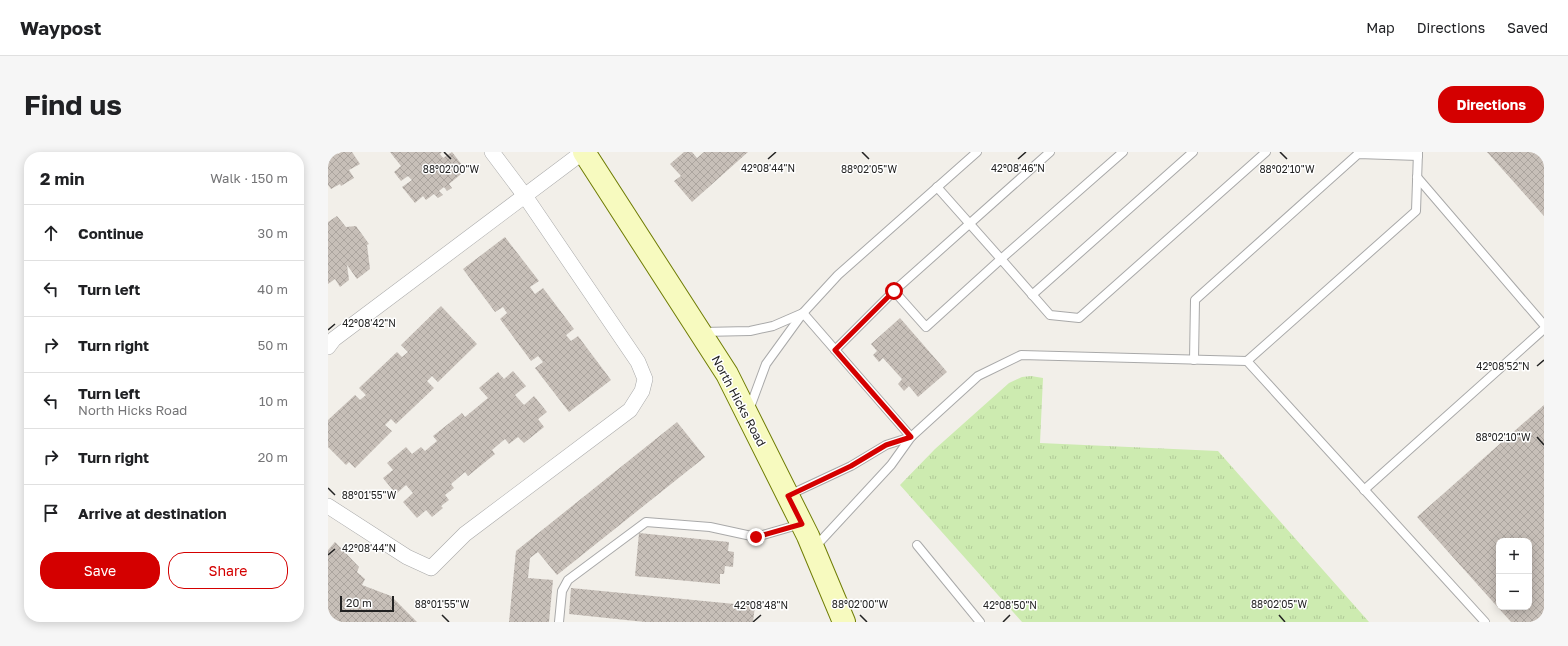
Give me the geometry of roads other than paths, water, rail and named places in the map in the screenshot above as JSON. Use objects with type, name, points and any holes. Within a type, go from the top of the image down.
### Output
[{"type":"main road","name":"North Hicks Road","points":[[583,152],[727,374],[802,524],[844,622]]},
{"type":"street","points":[[328,506],[407,557],[431,568],[465,534],[630,410],[642,391],[644,379],[638,362],[525,196],[492,152]]},
{"type":"street","points":[[328,347],[334,339],[583,152]]},
{"type":"lane","points":[[748,415],[766,364],[804,313],[838,275],[978,152]]},
{"type":"lane","points":[[835,350],[894,291],[1050,152]]},
{"type":"lane","points":[[894,291],[926,327],[1123,152]]},
{"type":"lane","points":[[1032,295],[1193,152]]},
{"type":"lane","points":[[937,187],[1050,315],[1079,318],[1266,152]]},
{"type":"lane","points":[[813,549],[891,465],[911,437],[978,376],[1021,355],[1194,360],[1247,361],[1416,211],[1418,154],[1358,154],[1195,300],[1194,360]]},
{"type":"lane","points":[[1417,177],[1544,325]]},
{"type":"lane","points":[[700,332],[750,331],[773,326],[804,313]]},
{"type":"lane","points":[[804,313],[911,437]]},
{"type":"lane","points":[[1364,490],[1544,329]]},
{"type":"lane","points":[[1247,361],[1485,622]]},
{"type":"lane","points":[[788,496],[851,466],[886,445],[911,437]]},
{"type":"lane","points":[[559,622],[562,591],[568,580],[646,522],[710,526],[756,537],[802,524]]},
{"type":"lane","points":[[917,545],[980,622]]}]
